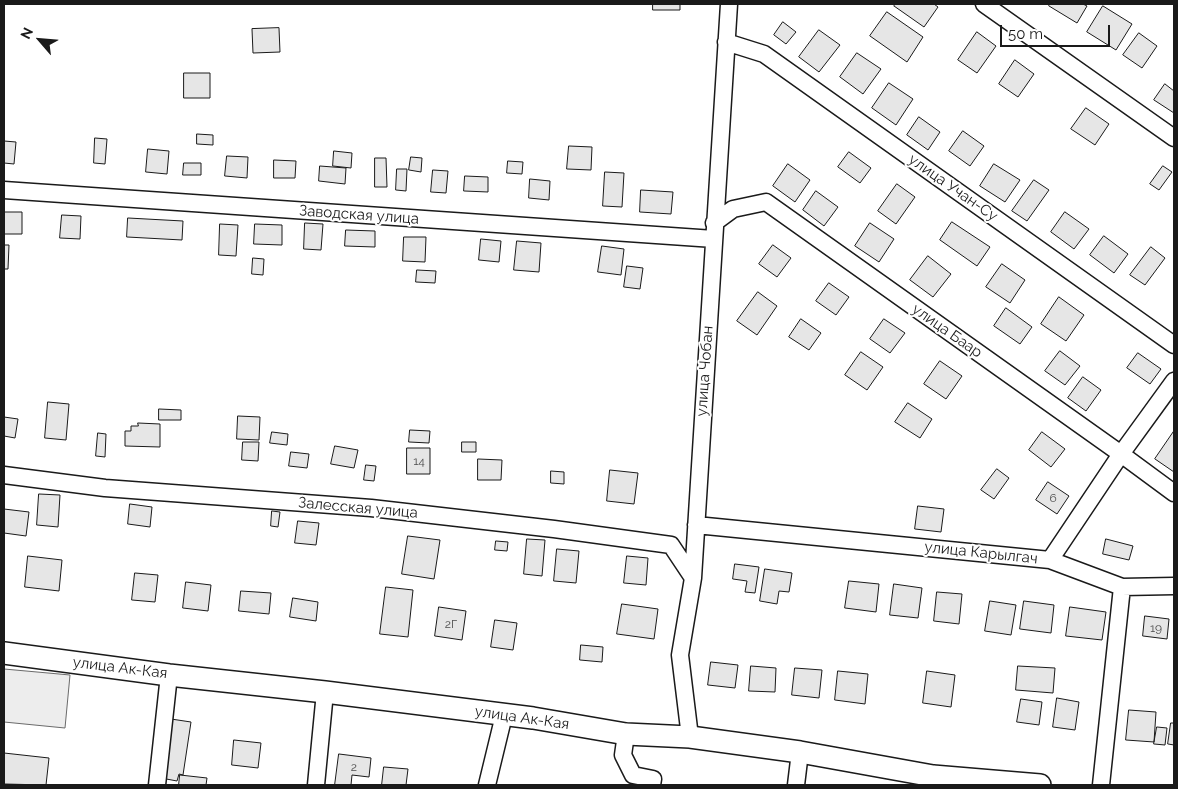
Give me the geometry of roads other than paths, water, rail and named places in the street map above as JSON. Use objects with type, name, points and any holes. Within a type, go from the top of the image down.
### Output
[{"type":"main road","name":"улица Ак-Кая","points":[[4,653],[533,718],[626,734],[690,737],[800,752],[932,781],[1040,785]]},
{"type":"street","name":"улица Чобан","points":[[690,737],[680,655],[692,578],[696,525],[729,4]]},
{"type":"street","points":[[984,4],[1174,138]]},
{"type":"street","name":"улица Учан-Су","points":[[726,42],[764,54],[1174,345]]},
{"type":"street","name":"Заводская улица","points":[[4,190],[714,231]]},
{"type":"street","name":"улица Баар","points":[[714,231],[733,209],[766,202],[1174,493]]},
{"type":"street","name":"улица Карылгач","points":[[696,525],[1050,560],[1121,454],[1174,381]]},
{"type":"street","name":"Залесская улица","points":[[4,475],[104,488],[371,508],[672,545],[692,578]]},
{"type":"street","points":[[1050,560],[1122,586],[1174,586]]},
{"type":"street","points":[[1101,785],[1122,586]]},
{"type":"street","points":[[157,785],[168,674]]},
{"type":"street","points":[[316,785],[325,692]]},
{"type":"street","points":[[487,785],[504,715]]},
{"type":"street","points":[[626,734],[623,755],[632,775],[653,780],[652,785]]},
{"type":"street","points":[[796,785],[800,752]]}]
